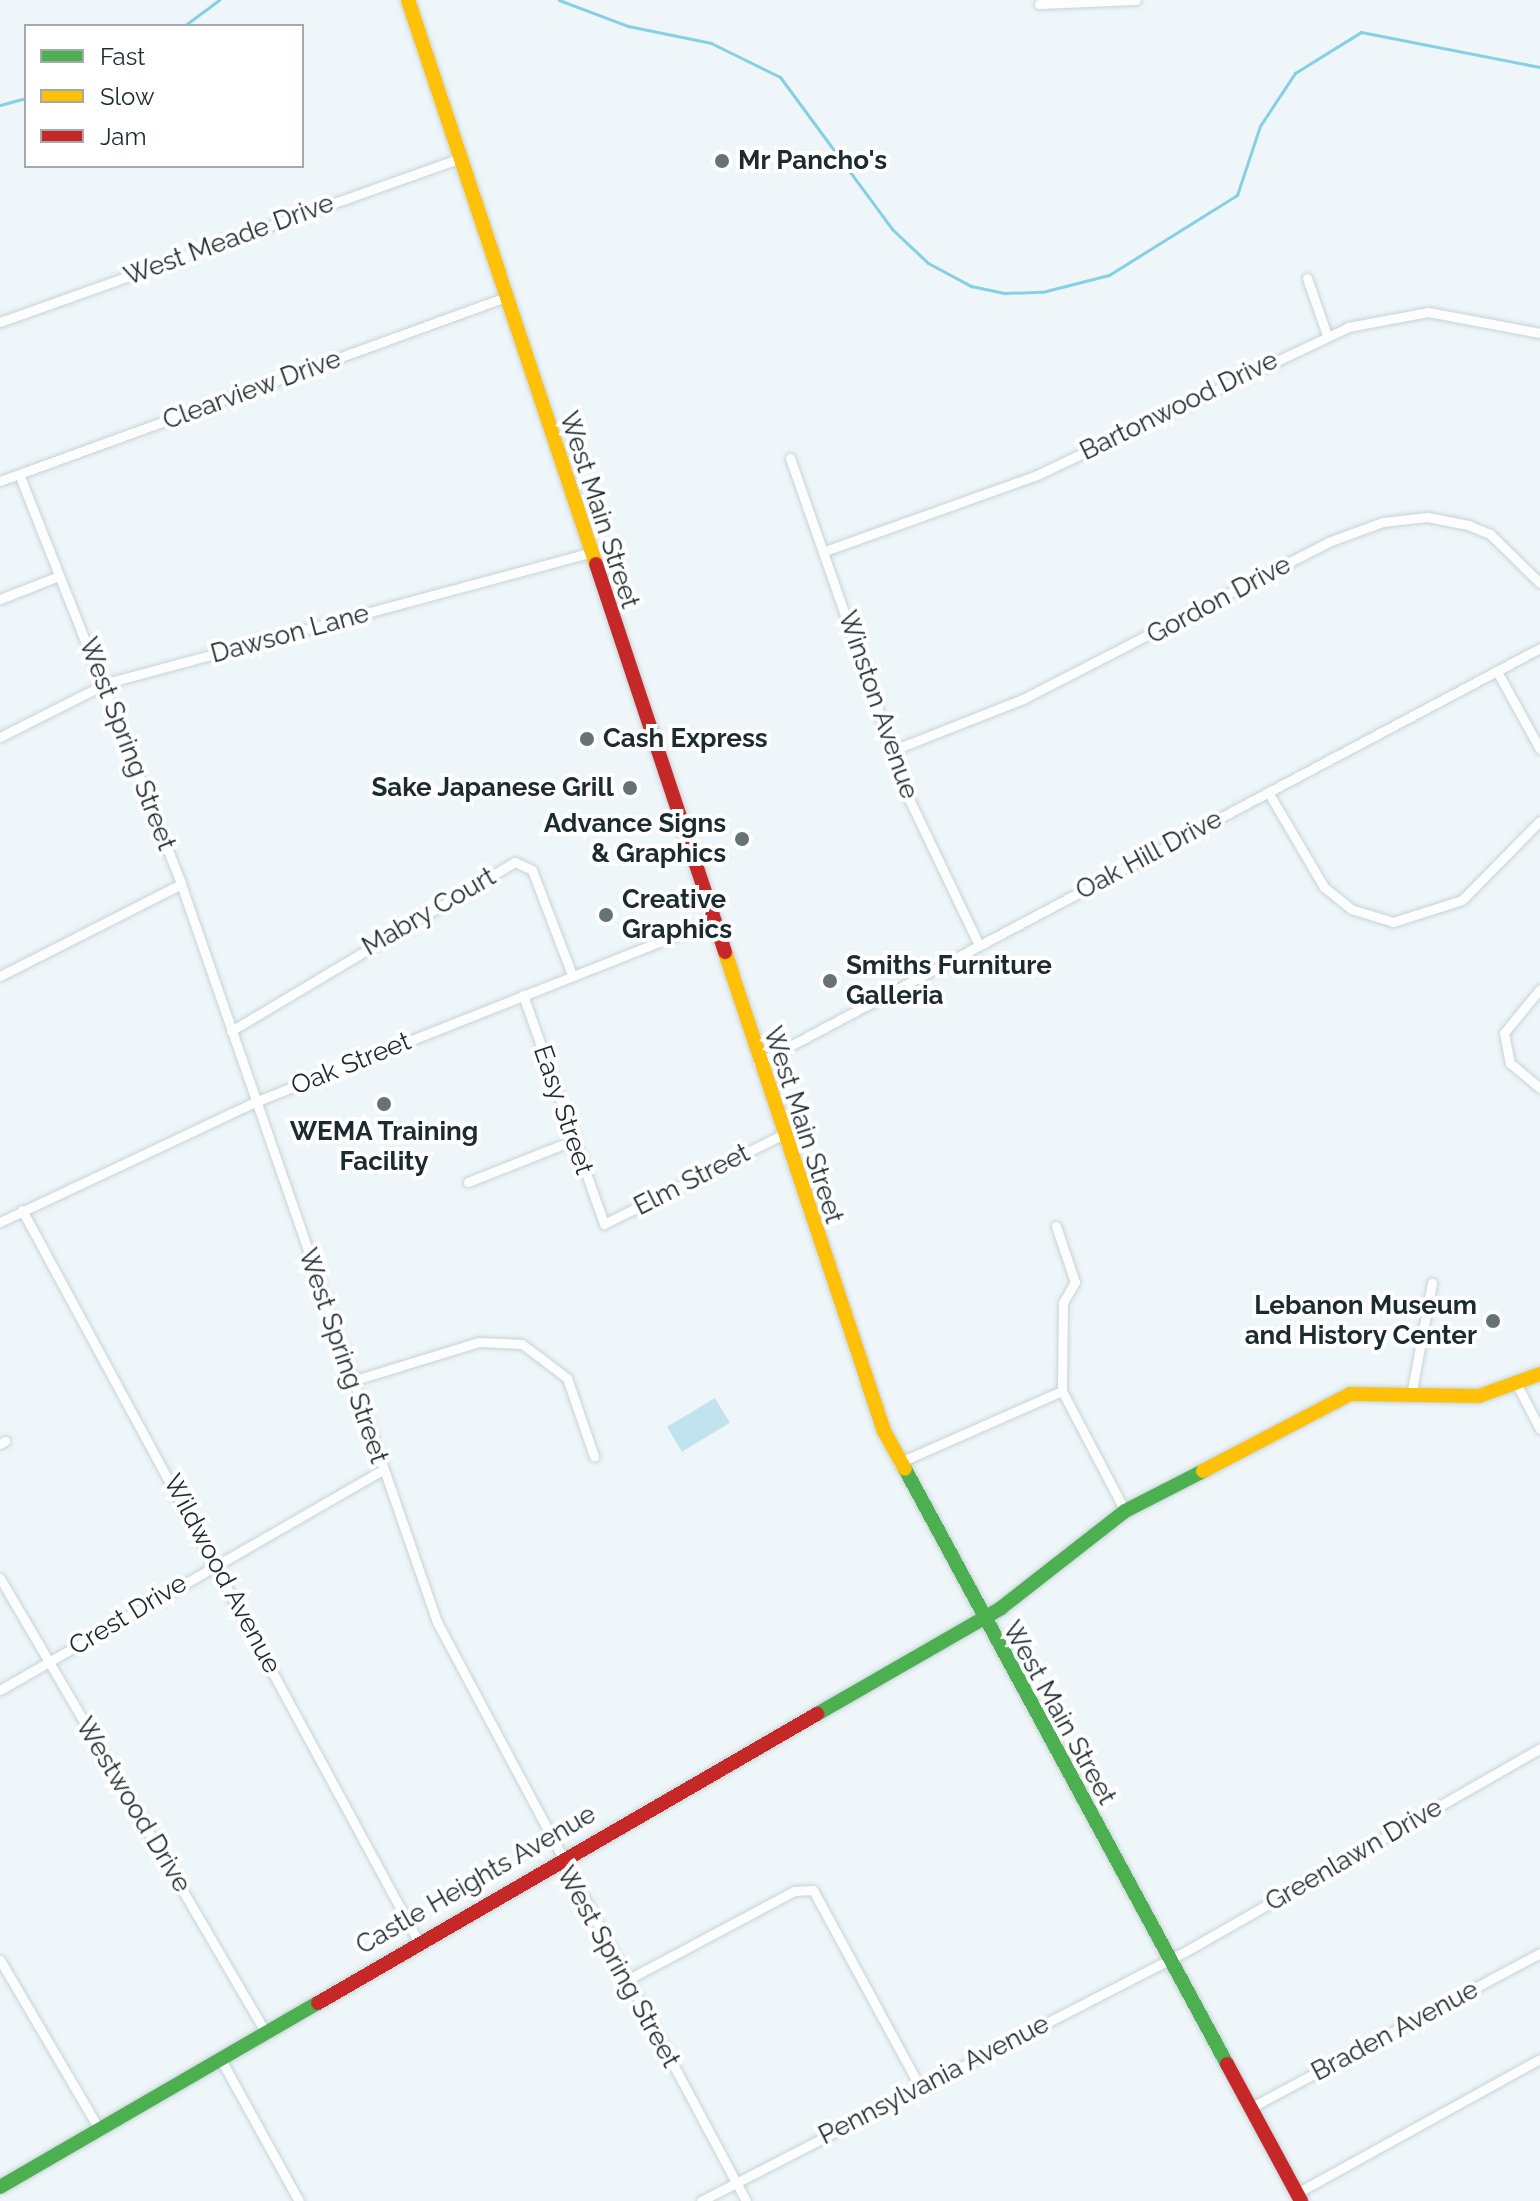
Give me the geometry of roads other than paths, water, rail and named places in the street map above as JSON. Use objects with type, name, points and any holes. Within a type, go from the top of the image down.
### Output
[{"type":"main road","name":"West Main Street","points":[[408,0],[503,298],[780,1136],[898,1463],[979,1619],[1299,2197]]},
{"type":"main road","name":"Castle Heights Avenue","points":[[0,2187],[559,1859],[979,1619],[1125,1511],[1350,1394],[1412,1390],[1455,1398],[1540,1374]]},
{"type":"street","points":[[1039,4],[1136,0]]},
{"type":"street","name":"West Meade Drive","points":[[0,322],[458,159]]},
{"type":"street","points":[[1307,278],[1327,335]]},
{"type":"street","name":"Clearview Drive","points":[[0,481],[503,298]]},
{"type":"street","name":"Bartonwood Drive","points":[[825,551],[1037,475],[1327,335],[1428,312],[1540,333]]},
{"type":"street","name":"Winston Avenue","points":[[790,458],[825,551],[891,751],[979,945]]},
{"type":"street","name":"West Spring Street","points":[[19,474],[59,576],[107,683],[181,884],[437,1622],[559,1859],[746,2201]]},
{"type":"street","name":"Gordon Drive","points":[[891,751],[1023,699],[1328,542],[1383,522],[1427,517],[1468,525],[1490,534],[1540,583]]},
{"type":"street","name":"Dawson Lane","points":[[0,737],[107,683],[589,553]]},
{"type":"street","points":[[0,599],[59,576]]},
{"type":"street","name":"Oak Hill Drive","points":[[758,1063],[1540,648]]},
{"type":"street","points":[[1498,673],[1540,749]]},
{"type":"street","points":[[1268,792],[1324,887],[1351,909],[1393,922],[1462,900],[1540,821]]},
{"type":"street","name":"Mabry Court","points":[[231,1031],[515,862],[532,870],[572,975]]},
{"type":"street","points":[[0,976],[181,884]]},
{"type":"street","name":"Oak Street","points":[[0,1222],[255,1102],[709,922]]},
{"type":"street","points":[[1540,989],[1504,1033],[1510,1063],[1540,1088]]},
{"type":"street","name":"Easy Street","points":[[523,995],[604,1224]]},
{"type":"street","name":"Elm Street","points":[[604,1224],[780,1136]]},
{"type":"street","points":[[468,1182],[574,1140]]},
{"type":"street","name":"Wildwood Avenue","points":[[22,1210],[217,1562],[418,1941]]},
{"type":"street","points":[[1056,1226],[1075,1282],[1063,1303],[1062,1391],[1125,1511]]},
{"type":"street","points":[[1412,1390],[1432,1283]]},
{"type":"street","points":[[352,1381],[479,1342],[522,1344],[567,1378],[594,1456]]},
{"type":"street","points":[[1516,1383],[1540,1429]]},
{"type":"street","points":[[898,1463],[1062,1391]]},
{"type":"street","name":"Crest Drive","points":[[0,1690],[217,1562],[382,1470]]},
{"type":"street","name":"Westwood Drive","points":[[0,1578],[266,2033]]},
{"type":"street","name":"Greenlawn Drive","points":[[1168,1961],[1540,1748]]},
{"type":"street","points":[[625,1981],[794,1891],[813,1890],[920,2087]]},
{"type":"street","name":"Braden Avenue","points":[[1250,2108],[1540,1953]]},
{"type":"street","points":[[0,1960],[99,2129]]},
{"type":"street","name":"Pennsylvania Avenue","points":[[701,2201],[1168,1961]]},
{"type":"street","points":[[220,2058],[299,2201]]},
{"type":"street","points":[[1299,2197],[1540,2059]]},
{"type":"waterway","points":[[187,24],[219,0]]},
{"type":"waterway","points":[[559,0],[628,26],[711,43],[780,77],[893,230],[928,263],[971,286],[1005,293],[1042,292],[1109,275],[1237,195],[1260,126],[1295,73],[1361,32],[1540,67]]},
{"type":"waterway","points":[[0,105],[24,99]]},
{"type":"place","name":"Mr Pancho's","points":[[722,161]]},
{"type":"place","name":"Cash Express","points":[[587,739]]},
{"type":"place","name":"Sake Japanese Grill","points":[[630,788]]},
{"type":"place","name":"Advance Signs & Graphics","points":[[742,839]]},
{"type":"place","name":"Creative Graphics","points":[[606,915]]},
{"type":"place","name":"Smiths Furniture Galleria","points":[[830,981]]},
{"type":"place","name":"WEMA Training Facility","points":[[384,1104]]},
{"type":"place","name":"Lebanon Museum and History Center","points":[[1493,1321]]}]
